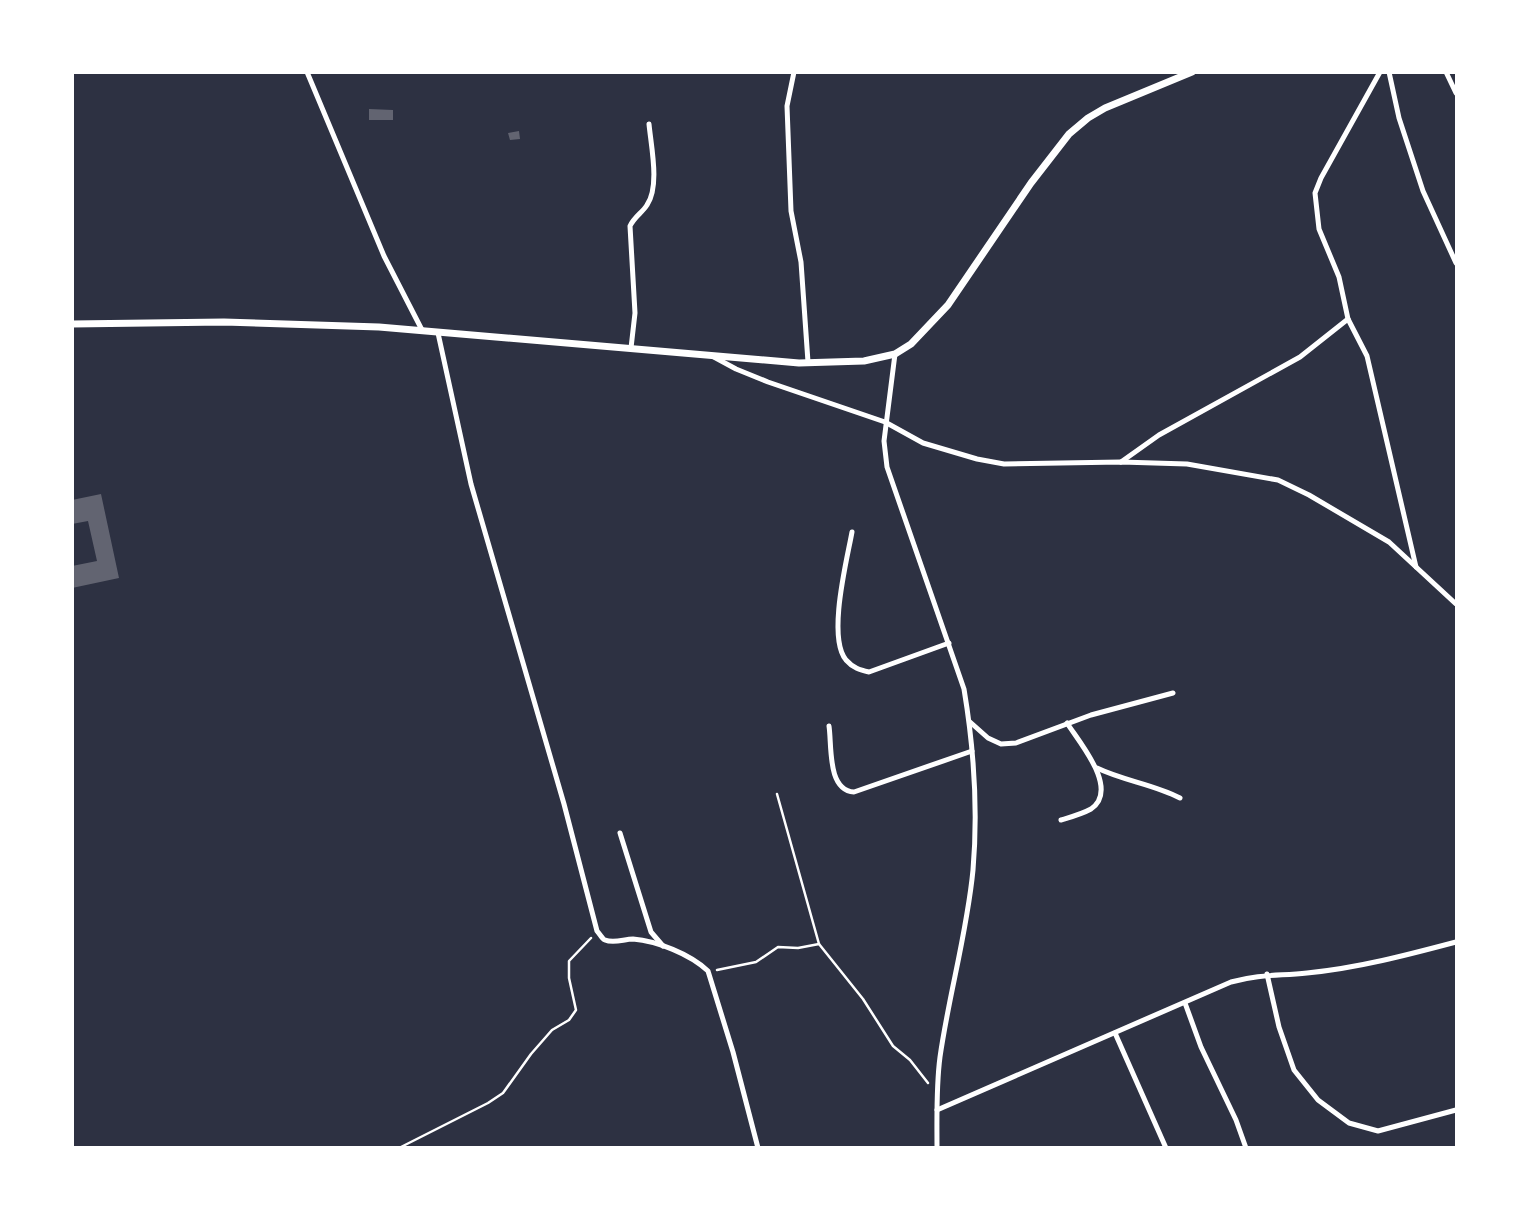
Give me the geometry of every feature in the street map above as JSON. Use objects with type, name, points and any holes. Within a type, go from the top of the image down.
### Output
[{"type":"street","points":[[307,72],[384,256],[422,330]]},
{"type":"street","points":[[794,72],[787,106],[791,211],[801,262],[808,362]]},
{"type":"street","points":[[72,324],[224,322],[422,330],[438,333],[711,356],[808,362],[864,361],[895,354],[911,344],[948,305],[1031,183],[1069,134],[1088,118],[1104,108],[1192,72]]},
{"type":"street","points":[[1380,72],[1315,193],[1319,229],[1339,277],[1348,319],[1367,356],[1416,567]]},
{"type":"street","points":[[1388,72],[1399,118],[1423,192],[1456,263]]},
{"type":"street","points":[[1446,72],[1456,92]]},
{"type":"street","points":[[631,348],[634,296],[630,226],[635,215],[647,206],[652,194],[654,171],[649,124]]},
{"type":"street","points":[[1121,462],[1159,435],[1300,357],[1348,319]]},
{"type":"street","points":[[438,333],[471,484],[564,804],[598,932],[604,940],[613,942],[633,939],[664,946],[700,964],[708,971],[733,1052],[758,1148]]},
{"type":"street","points":[[895,354],[885,422],[884,440],[887,467],[964,689],[970,722],[976,817],[973,870],[968,909],[940,1058],[937,1095],[937,1148]]},
{"type":"street","points":[[711,356],[768,382],[885,422],[922,442],[954,454],[1004,464],[1121,462],[1187,464],[1278,480],[1309,495],[1390,542],[1456,604]]},
{"type":"street","points":[[852,532],[837,623],[845,659],[857,670],[869,672],[949,642]]},
{"type":"street","points":[[970,722],[988,738],[1000,744],[1016,743],[1067,723],[1173,693]]},
{"type":"street","points":[[1061,820],[1092,808],[1099,800],[1101,788],[1098,768],[1067,723]]},
{"type":"street","points":[[828,726],[838,785],[846,791],[854,792],[972,751]]},
{"type":"street","points":[[1098,768],[1117,778],[1161,788],[1180,798]]},
{"type":"street","points":[[620,833],[651,932],[664,946]]},
{"type":"street","points":[[937,1110],[1232,982],[1267,974],[1306,973],[1383,962],[1456,942]]},
{"type":"street","points":[[1267,974],[1279,1027],[1294,1070],[1318,1100],[1349,1123],[1378,1131],[1456,1110]]},
{"type":"street","points":[[1185,1003],[1201,1047],[1236,1120],[1246,1148]]},
{"type":"street","points":[[1115,1033],[1166,1148]]},
{"type":"path","points":[[777,794],[819,944],[864,999],[893,1046],[910,1060],[937,1095]]},
{"type":"path","points":[[399,1148],[488,1103],[503,1093],[530,1054],[552,1030],[569,1020],[576,1010],[569,978],[569,961],[598,932]]},
{"type":"path","points":[[708,971],[745,966],[756,962],[778,946],[798,948],[819,944]]},
{"type":"building","points":[[369,109],[393,110],[393,120],[369,120]]},
{"type":"building","points":[[519,131],[520,139],[510,140],[508,133]]},
{"type":"building","points":[[101,494],[119,578],[72,588],[72,566],[97,561],[88,521],[72,524],[72,500]]}]
